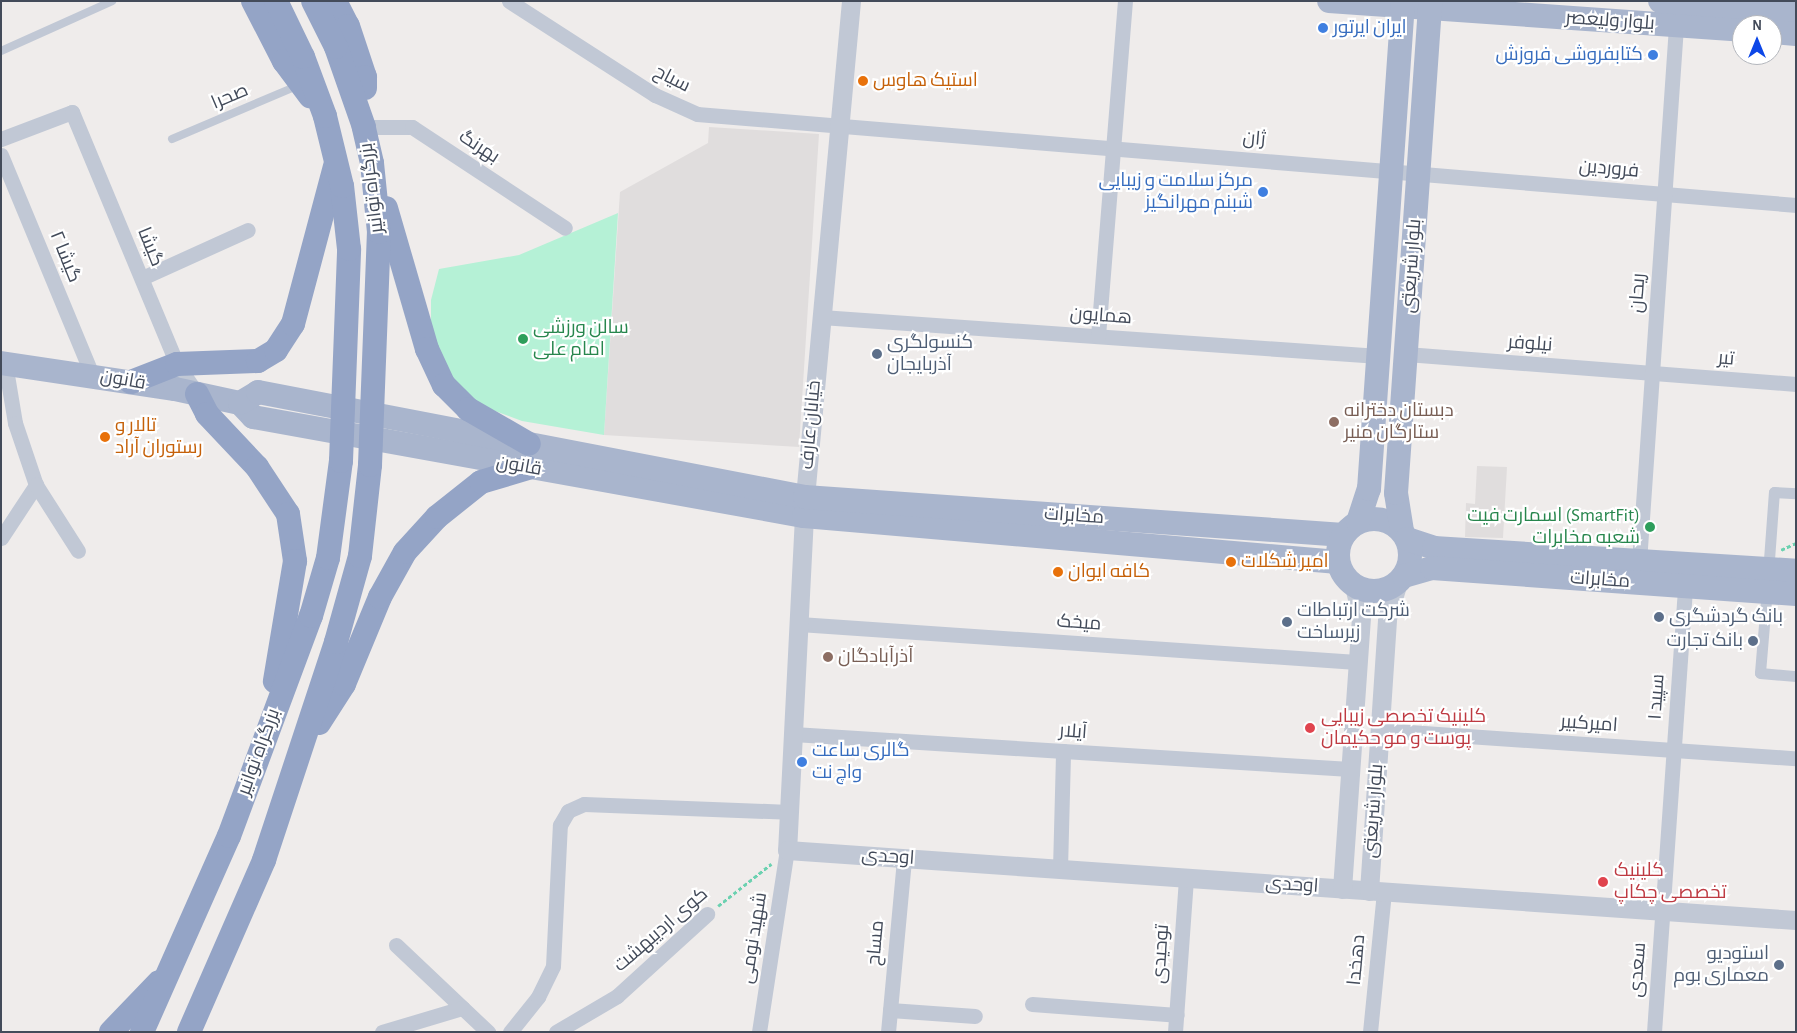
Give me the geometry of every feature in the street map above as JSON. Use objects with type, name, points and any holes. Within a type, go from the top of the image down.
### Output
[{"type":"highway","points":[[254,1],[284,61],[324,116]]},
{"type":"highway","name":"بزرگراه توانیر","points":[[142,1032],[228,836],[266,730],[311,616],[328,558],[341,461],[349,249],[342,186],[324,116],[303,57],[276,1]]},
{"type":"highway","name":"بزرگراه توانیر","points":[[189,1032],[264,860],[301,752],[360,556],[370,465],[378,232],[372,163],[364,127],[336,47],[313,1]]},
{"type":"highway","points":[[335,1],[348,26],[365,77],[364,127]]},
{"type":"highway","points":[[131,382],[177,364],[258,361],[276,350],[293,324],[336,162]]},
{"type":"highway","points":[[372,163],[427,350],[444,385],[468,410],[529,444]]},
{"type":"highway","points":[[197,394],[207,414],[262,473],[288,514],[296,561],[266,730]]},
{"type":"highway","points":[[301,752],[344,684],[380,597],[405,552],[437,518],[481,482],[528,468]]},
{"type":"highway","points":[[111,1032],[170,970]]},
{"type":"main road","name":"بلوار ولیعصر","points":[[1329,1],[1430,5],[1796,11]]},
{"type":"main road","name":"بلوار شریعتى","points":[[1351,528],[1369,490],[1403,4]]},
{"type":"main road","name":"بلوار شریعتى","points":[[1404,535],[1396,493],[1430,5]]},
{"type":"main road","name":"بلوار ولیعصر","points":[[1673,8],[1732,27]]},
{"type":"main road","points":[[1782,33],[1796,34]]},
{"type":"main road","name":"قانون","points":[[3,363],[92,375],[197,394],[240,403],[253,417],[528,468],[804,506]]},
{"type":"main road","name":"قانون","points":[[240,403],[258,392],[529,444],[804,506]]},
{"type":"main road","name":"مخابرات","points":[[804,506],[1351,528]]},
{"type":"main road","name":"مخابرات","points":[[804,506],[1338,562]]},
{"type":"main road","points":[[1386,521],[1404,535],[1411,558],[1401,579],[1372,592],[1354,585],[1341,571],[1338,562],[1351,528],[1386,521]]},
{"type":"main road","name":"مخابرات","points":[[1404,535],[1434,548],[1640,562],[1768,581],[1796,594]]},
{"type":"main road","name":"مخابرات","points":[[1401,579],[1432,568],[1685,586],[1768,581],[1796,571]]},
{"type":"street","name":"سیاح","points":[[509,1],[655,95],[698,114],[839,123]]},
{"type":"street","name":"خیابان عارف","points":[[788,850],[804,506],[851,1]]},
{"type":"street","points":[[1098,336],[1125,1]]},
{"type":"street","name":"ریحان","points":[[1640,562],[1665,194],[1673,8]]},
{"type":"street","name":"گیشا","points":[[1,139],[72,112],[177,364],[197,394]]},
{"type":"street","name":"ژان","points":[[839,123],[1418,173]]},
{"type":"street","name":"بهرنگ","points":[[364,127],[412,127],[565,228]]},
{"type":"street","name":"گیشا ۲","points":[[1,155],[92,375]]},
{"type":"street","name":"فروردین","points":[[1418,173],[1796,205]]},
{"type":"street","points":[[142,278],[248,230]]},
{"type":"street","name":"همایون","points":[[821,317],[1379,356]]},
{"type":"street","name":"نیلوفر","points":[[1406,354],[1652,373]]},
{"type":"street","name":"قانون","points":[[3,363],[15,423],[36,485],[78,551]]},
{"type":"street","name":"تیر","points":[[1652,373],[1796,384]]},
{"type":"street","points":[[1,538],[36,485]]},
{"type":"street","points":[[1796,493],[1774,492],[1760,673],[1796,676]]},
{"type":"street","name":"بلوار شریعتى","points":[[1376,891],[1380,730],[1388,618],[1401,579]]},
{"type":"street","name":"بلوار شریعتى","points":[[1342,889],[1361,616],[1354,585]]},
{"type":"street","name":"سپید ۱","points":[[1662,911],[1685,586]]},
{"type":"street","name":"میخک","points":[[799,624],[1357,662]]},
{"type":"street","name":"امیرکبیر","points":[[1380,730],[1796,758]]},
{"type":"street","name":"آیلار","points":[[793,734],[1350,769]]},
{"type":"street","points":[[1060,869],[1063,751]]},
{"type":"street","points":[[510,1032],[538,997],[553,966],[560,826],[568,811],[584,804],[789,812]]},
{"type":"street","name":"اوحدی","points":[[788,850],[1796,920]]},
{"type":"street","name":"شهید نومی","points":[[759,1032],[788,850]]},
{"type":"street","name":"مساح","points":[[888,1032],[904,858]]},
{"type":"street","name":"توحیدی","points":[[1175,1032],[1186,878]]},
{"type":"street","name":"دهخدا","points":[[1370,1032],[1376,891]]},
{"type":"street","name":"سعدی","points":[[1654,1032],[1662,911]]},
{"type":"street","name":"کوی اردیبهشت","points":[[556,1032],[617,996],[707,914]]},
{"type":"street","points":[[396,945],[488,1032]]},
{"type":"street","points":[[1032,1004],[1177,1015]]},
{"type":"street","points":[[382,1032],[462,1008]]},
{"type":"street","points":[[890,1010],[975,1016]]},
{"type":"lane","points":[[1,51],[112,1]]},
{"type":"lane","name":"صحرا","points":[[172,139],[301,84]]},
{"type":"path","name":"کوی اردیبهشت","points":[[707,914],[788,850]]},
{"type":"shaded area","points":[[709,127],[819,134],[799,447],[604,435],[620,192],[708,143]]},
{"type":"shaded area","points":[[1477,466],[1507,467],[1503,538],[1465,537],[1466,503],[1475,504]]},
{"type":"green space","name":"سالن ورزشی امام علی","points":[[618,213],[604,435],[522,421],[484,407],[455,383],[439,356],[431,322],[431,300],[439,269],[519,255]]},
{"type":"place","name":"ایران ایرتور","points":[[1323,28]]},
{"type":"place","name":"کتابفروشی فروزش","points":[[1653,55]]},
{"type":"place","name":"استیک هاوس","points":[[863,81]]},
{"type":"place","name":"مرکز سلامت و زیبایی شبنم مهرانگیز","points":[[1263,192]]},
{"type":"place","name":"سالن ورزشی امام علی","points":[[523,339]]},
{"type":"place","name":"کنسولگری آذربایجان","points":[[877,354]]},
{"type":"place","name":"دبستان دخترانه ستارگان منیر","points":[[1334,422]]},
{"type":"place","name":"تالار و رستوران آراد","points":[[105,437]]},
{"type":"place","name":"اسمارت فیت (SmartFit) شعبه مخابرات","points":[[1650,527]]},
{"type":"place","name":"امیر شکلات","points":[[1231,562]]},
{"type":"place","name":"کافه ایوان","points":[[1058,572]]},
{"type":"place","name":"بانک گردشگری","points":[[1659,617]]},
{"type":"place","name":"شرکت ارتباطات زیرساخت","points":[[1287,622]]},
{"type":"place","name":"بانک تجارت","points":[[1753,641]]},
{"type":"place","name":"آذرآبادگان","points":[[828,657]]},
{"type":"place","name":"کلینیک تخصصی زیبایی پوست و مو حکیمان","points":[[1310,728]]},
{"type":"place","name":"گالری ساعت واچ نت","points":[[802,762]]},
{"type":"place","name":"کلينيک تخصصی چکاپ","points":[[1603,882]]},
{"type":"place","name":"استودیو معماری بوم","points":[[1779,965]]}]
